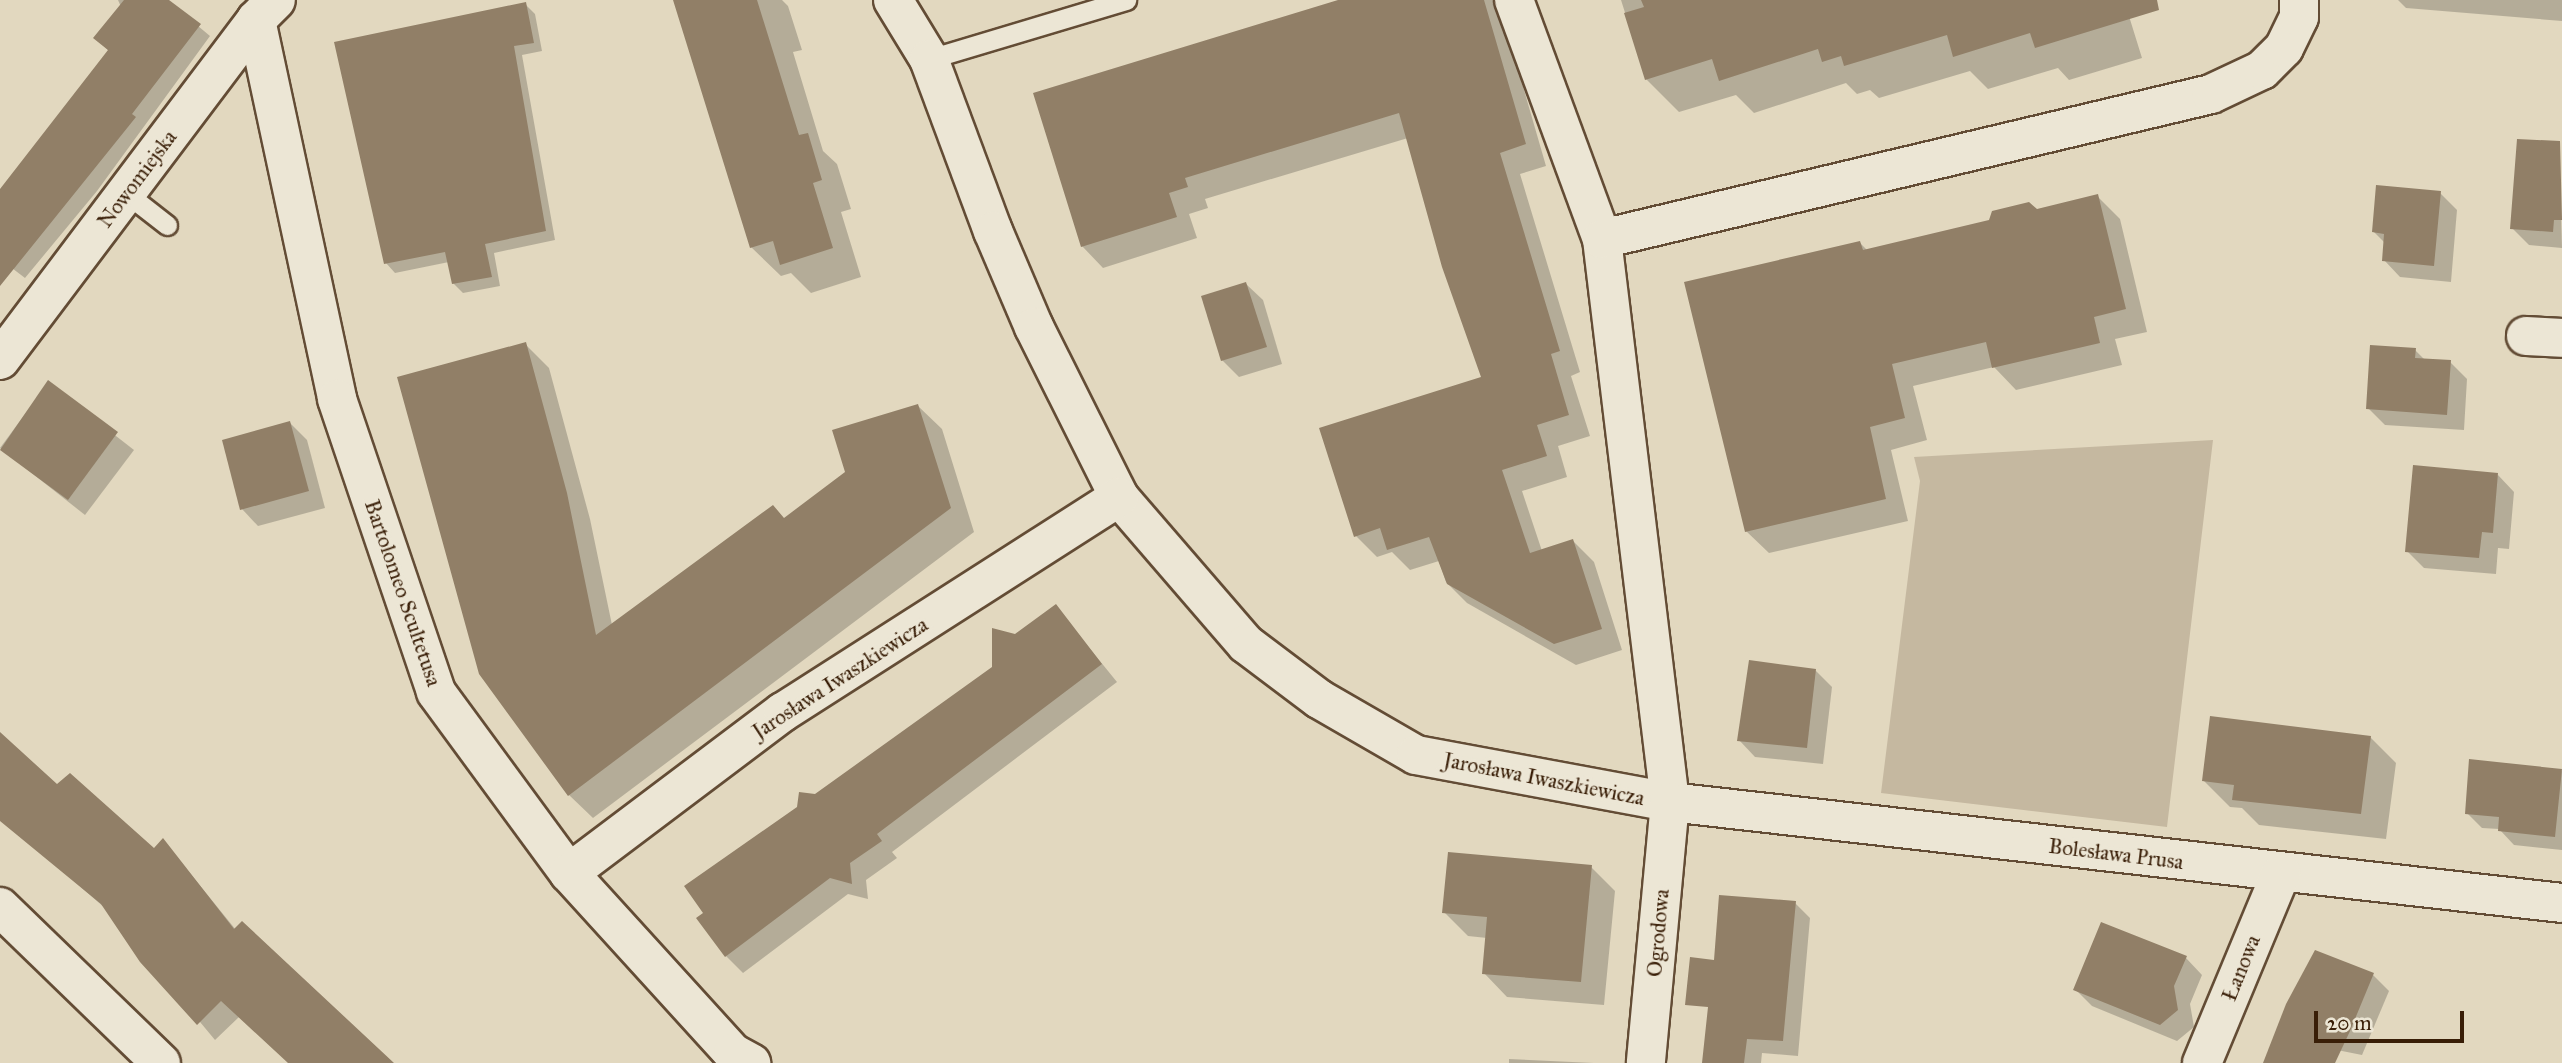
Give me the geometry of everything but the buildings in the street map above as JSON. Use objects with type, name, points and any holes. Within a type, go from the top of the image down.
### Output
[{"type":"street","name":"Jarosława Iwaszkiewicza","points":[[893,0],[929,59],[1003,255],[1119,497],[1246,644],[1319,699],[1416,755],[1670,802],[1602,239],[1514,0]]},
{"type":"street","points":[[1602,239],[2211,94],[2262,70],[2284,48],[2299,17],[2299,0]]},
{"type":"street","name":"Nowomiejska","points":[[0,360],[266,10]]},
{"type":"street","name":"Bartolomeo Scultetusa","points":[[266,10],[337,399],[436,692],[569,873],[733,1053],[751,1063]]},
{"type":"street","name":"Jarosława Iwaszkiewicza","points":[[569,873],[783,712],[1119,497]]},
{"type":"street","name":"Bolesława Prusa","points":[[1670,802],[2562,903]]},
{"type":"street","name":"Ogrodowa","points":[[1646,1063],[1670,802]]},
{"type":"street","name":"Łanowa","points":[[2202,1063],[2281,873]]},
{"type":"street","points":[[0,907],[161,1063]]},
{"type":"lane","points":[[929,59],[1126,0]]},
{"type":"lane","points":[[126,193],[167,225]]},
{"type":"shaded area","points":[[2213,440],[2167,827],[1881,793],[1920,481],[1914,457]]}]
